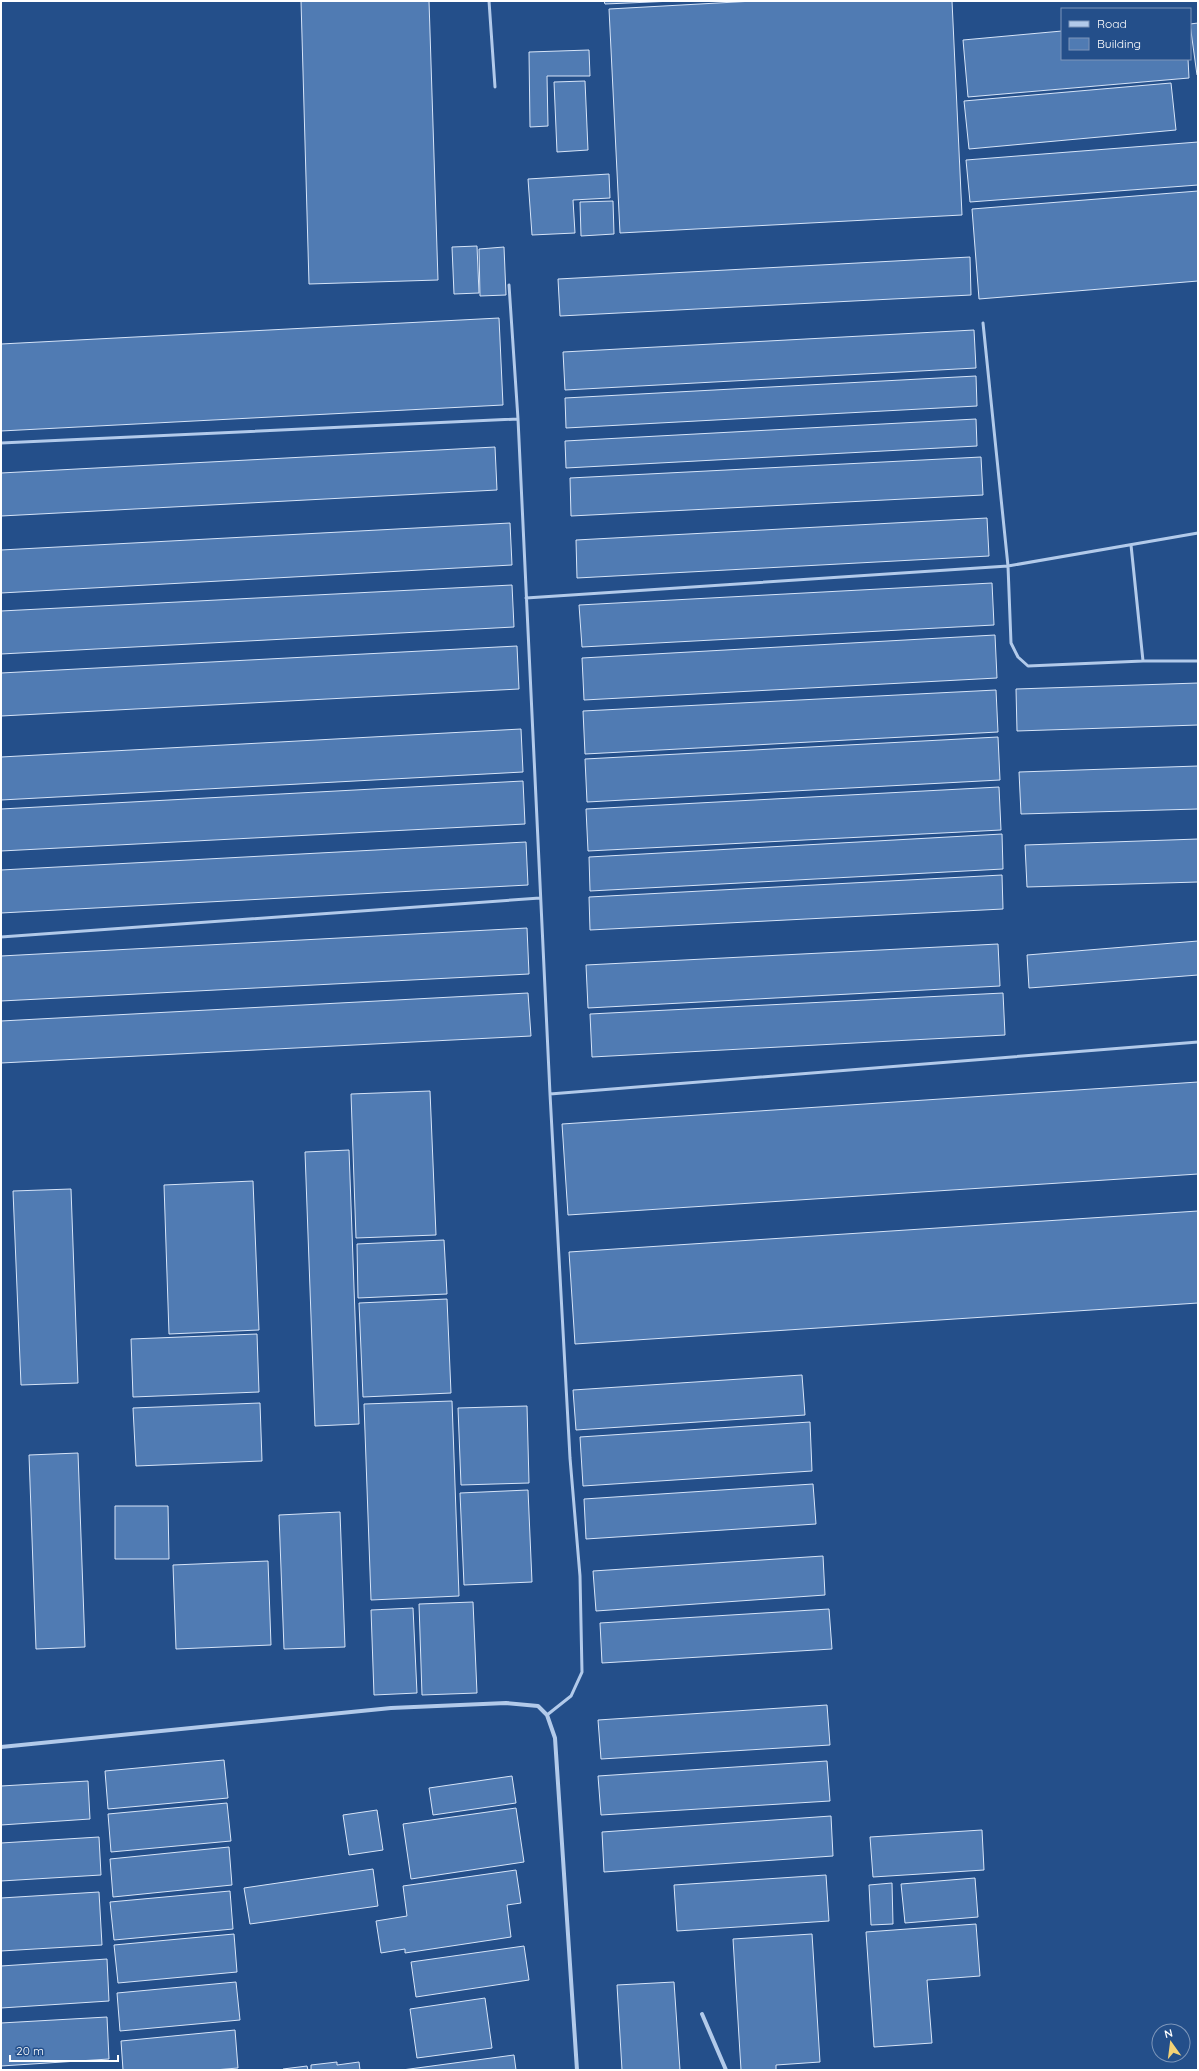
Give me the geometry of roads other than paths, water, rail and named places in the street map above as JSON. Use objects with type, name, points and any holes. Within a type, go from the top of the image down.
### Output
[{"type":"street","points":[[1,1747],[391,1708],[506,1703],[538,1706],[547,1715],[555,1738],[577,2070]]},
{"type":"street","points":[[702,2014],[726,2070]]},
{"type":"lane","points":[[489,1],[495,88]]},
{"type":"lane","points":[[509,285],[518,419],[540,898],[570,1458],[580,1576],[582,1672],[571,1696],[547,1715]]},
{"type":"lane","points":[[983,323],[1008,566],[1011,643],[1018,657],[1028,666],[1143,661],[1198,661]]},
{"type":"lane","points":[[1,443],[518,419]]},
{"type":"lane","points":[[526,598],[1008,566],[1198,533]]},
{"type":"lane","points":[[1131,545],[1143,661]]},
{"type":"lane","points":[[1,937],[540,898]]},
{"type":"lane","points":[[550,1094],[1198,1042]]}]
